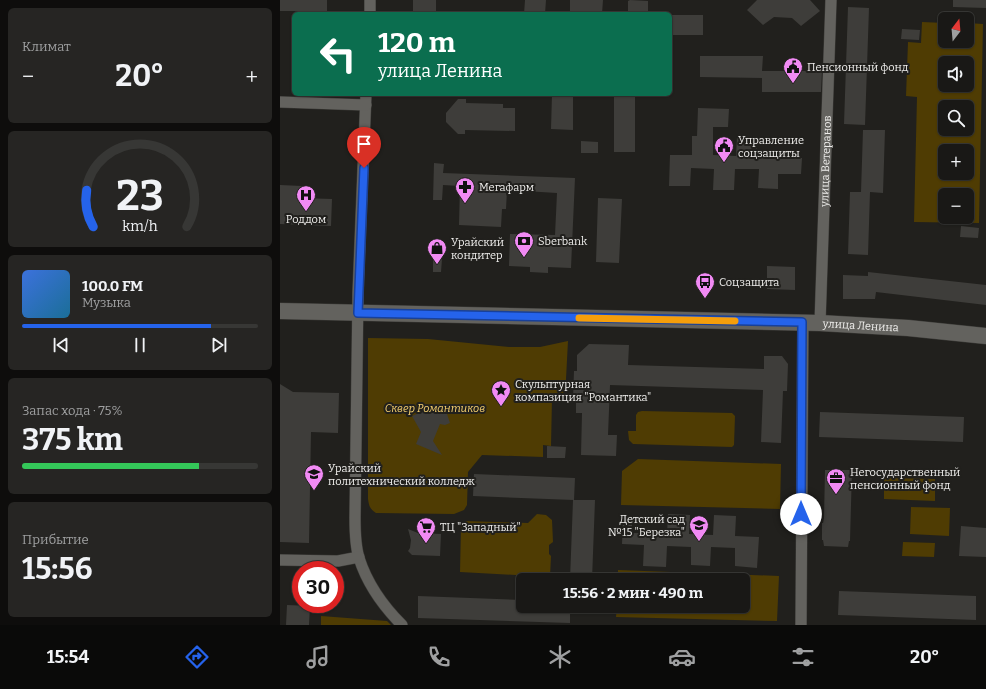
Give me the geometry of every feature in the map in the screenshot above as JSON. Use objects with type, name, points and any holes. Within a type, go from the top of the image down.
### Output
[{"type":"main road","name":"улица Ленина","points":[[280,311],[802,322],[908,328],[986,336]]},
{"type":"street","points":[[370,0],[370,12]]},
{"type":"street","name":"улица Ветеранов","points":[[820,323],[830,0]]},
{"type":"street","points":[[280,102],[366,99],[358,313],[356,539],[359,557],[364,571],[379,598],[402,625]]},
{"type":"street","points":[[801,625],[802,322]]},
{"type":"street","points":[[280,560],[338,561],[359,557]]},
{"type":"green space","points":[[922,22],[938,23],[938,48],[974,48],[974,23],[983,24],[979,223],[974,223],[974,188],[938,188],[938,222],[914,222],[917,97],[906,96],[908,42],[921,43]]},
{"type":"green space","name":"Сквер Романтиков","points":[[368,338],[428,339],[509,347],[540,347],[568,341],[565,398],[552,398],[551,446],[543,445],[543,457],[482,455],[468,472],[467,505],[464,510],[454,514],[376,513],[370,507],[368,499]]},
{"type":"green space","points":[[638,412],[732,413],[735,416],[734,445],[732,447],[633,444],[629,440],[628,431],[636,431],[636,415]]},
{"type":"green space","points":[[638,459],[781,464],[780,509],[621,505],[622,471]]},
{"type":"green space","points":[[884,478],[935,479],[935,501],[884,499]]},
{"type":"green space","points":[[911,507],[950,508],[949,536],[910,534]]},
{"type":"green space","points":[[537,514],[546,515],[552,520],[553,542],[549,545],[549,554],[551,556],[550,573],[516,573],[516,575],[460,572],[461,526],[466,521],[528,523]]},
{"type":"green space","points":[[903,542],[935,543],[934,557],[902,556]]},
{"type":"green space","points":[[618,570],[698,573],[618,573]]},
{"type":"green space","points":[[750,575],[779,576],[777,621],[616,617],[616,613],[750,613]]},
{"type":"green space","points":[[321,616],[387,621],[391,625],[321,625]]},
{"type":"building","points":[[280,0],[327,0],[327,11],[280,11]]},
{"type":"building","points":[[413,0],[436,0],[436,12],[413,12]]},
{"type":"building","points":[[525,0],[546,0],[545,12],[524,12]]},
{"type":"building","points":[[570,0],[603,0],[602,12],[570,12]]},
{"type":"building","points":[[757,0],[810,0],[820,11],[801,26],[792,18],[774,17],[763,25],[747,10]]},
{"type":"building","points":[[953,0],[986,0],[986,8],[953,7]]},
{"type":"building","points":[[628,1],[648,1],[648,12],[628,12]]},
{"type":"building","points":[[848,7],[869,8],[865,125],[844,124]]},
{"type":"building","points":[[672,15],[703,15],[703,35],[672,35]]},
{"type":"building","points":[[902,29],[920,30],[919,40],[901,39]]},
{"type":"building","points":[[700,56],[763,56],[762,71],[822,71],[821,92],[762,92],[762,78],[700,77]]},
{"type":"building","points":[[552,96],[573,96],[573,130],[551,129]]},
{"type":"building","points":[[614,96],[635,96],[635,152],[614,152]]},
{"type":"building","points":[[458,99],[466,99],[466,103],[503,104],[503,108],[515,108],[515,131],[465,130],[465,134],[458,134],[446,122],[446,113]]},
{"type":"building","name":"Управление соцзащиты","points":[[698,108],[729,109],[728,127],[713,127],[713,155],[736,156],[737,137],[757,137],[757,157],[802,158],[801,174],[778,174],[778,189],[758,188],[759,169],[735,169],[734,190],[713,190],[714,169],[691,168],[690,186],[669,186],[670,155],[692,155],[692,136],[697,136]]},
{"type":"building","points":[[863,130],[885,130],[883,193],[870,192],[868,255],[848,254],[850,192],[861,192]]},
{"type":"building","points":[[581,141],[598,142],[598,153],[581,153]]},
{"type":"building","points":[[434,163],[444,164],[443,173],[575,178],[571,268],[548,267],[548,273],[530,272],[530,267],[509,266],[510,234],[555,235],[557,193],[507,190],[506,209],[502,209],[501,227],[459,225],[460,186],[443,185],[442,200],[433,200]]},
{"type":"building","name":"Роддом","points":[[280,185],[302,186],[302,198],[332,199],[331,226],[280,224]]},
{"type":"building","points":[[598,198],[622,199],[619,263],[596,262]]},
{"type":"building","points":[[961,226],[979,228],[978,238],[960,237]]},
{"type":"building","name":"Урайский кондитер","points":[[433,259],[442,259],[441,272],[433,272]]},
{"type":"building","points":[[767,266],[795,267],[795,290],[767,289]]},
{"type":"building","points":[[868,272],[986,285],[986,305],[876,292],[875,299],[843,299],[843,275],[868,276]]},
{"type":"building","points":[[589,344],[629,345],[628,365],[764,369],[764,356],[782,356],[788,364],[787,391],[783,391],[781,443],[761,442],[763,390],[610,385],[608,435],[617,435],[616,456],[581,455],[582,413],[576,413],[576,399],[573,399],[574,371],[577,371],[577,355]]},
{"type":"building","points":[[280,384],[293,392],[339,393],[338,433],[311,432],[309,543],[280,542]]},
{"type":"building","points":[[433,407],[436,412],[447,414],[450,423],[445,425],[440,424],[433,441],[442,455],[416,444],[421,432],[412,416]]},
{"type":"building","points":[[820,412],[964,417],[963,442],[819,437]]},
{"type":"building","points":[[547,446],[566,447],[565,458],[547,458]]},
{"type":"building","points":[[825,470],[852,470],[850,541],[848,547],[824,546],[822,540]]},
{"type":"building","points":[[474,474],[575,478],[574,500],[473,496]]},
{"type":"building","points":[[573,500],[595,500],[592,573],[570,573]]},
{"type":"building","points":[[668,514],[690,515],[689,534],[713,535],[714,515],[736,516],[735,536],[759,537],[757,568],[735,566],[735,548],[711,547],[710,566],[691,565],[691,547],[667,546],[666,567],[643,566],[644,545],[622,544],[623,520],[632,520],[632,533],[667,534]]},
{"type":"building","points":[[961,526],[986,528],[986,557],[959,556]]},
{"type":"building","name":"ТЦ \"Западный\"","points":[[408,529],[418,533],[441,534],[440,556],[412,555],[408,551],[411,540]]},
{"type":"building","points":[[839,591],[976,596],[976,620],[838,615]]},
{"type":"building","points":[[418,596],[516,600],[516,613],[570,613],[570,623],[418,618]]},
{"type":"building","points":[[287,605],[292,605],[292,613],[310,613],[309,625],[286,625]]},
{"type":"slow traffic","points":[[579,318],[735,321]]},
{"type":"place","name":"Пенсионный фонд","points":[[793,84]]},
{"type":"place","name":"Управление соцзащиты","points":[[724,163]]},
{"type":"place","name":"Мегафарм","points":[[465,204]]},
{"type":"place","name":"Роддом","points":[[306,212]]},
{"type":"place","name":"Sberbank","points":[[524,258]]},
{"type":"place","name":"Урайский кондитер","points":[[437,265]]},
{"type":"place","name":"Соцзащита","points":[[705,299]]},
{"type":"place","name":"Скульптурная компазиция \"Романтика\"","points":[[501,407]]},
{"type":"place","name":"Урайский политехнический колледж","points":[[314,491]]},
{"type":"place","name":"Негосударственный пенсионный фонд","points":[[836,495]]},
{"type":"place","name":"Детский сад №15 \"Березка\"","points":[[699,542]]},
{"type":"place","name":"ТЦ \"Западный\"","points":[[426,544]]},
{"type":"route","points":[[364,168],[358,313],[802,322],[801,514]]}]
